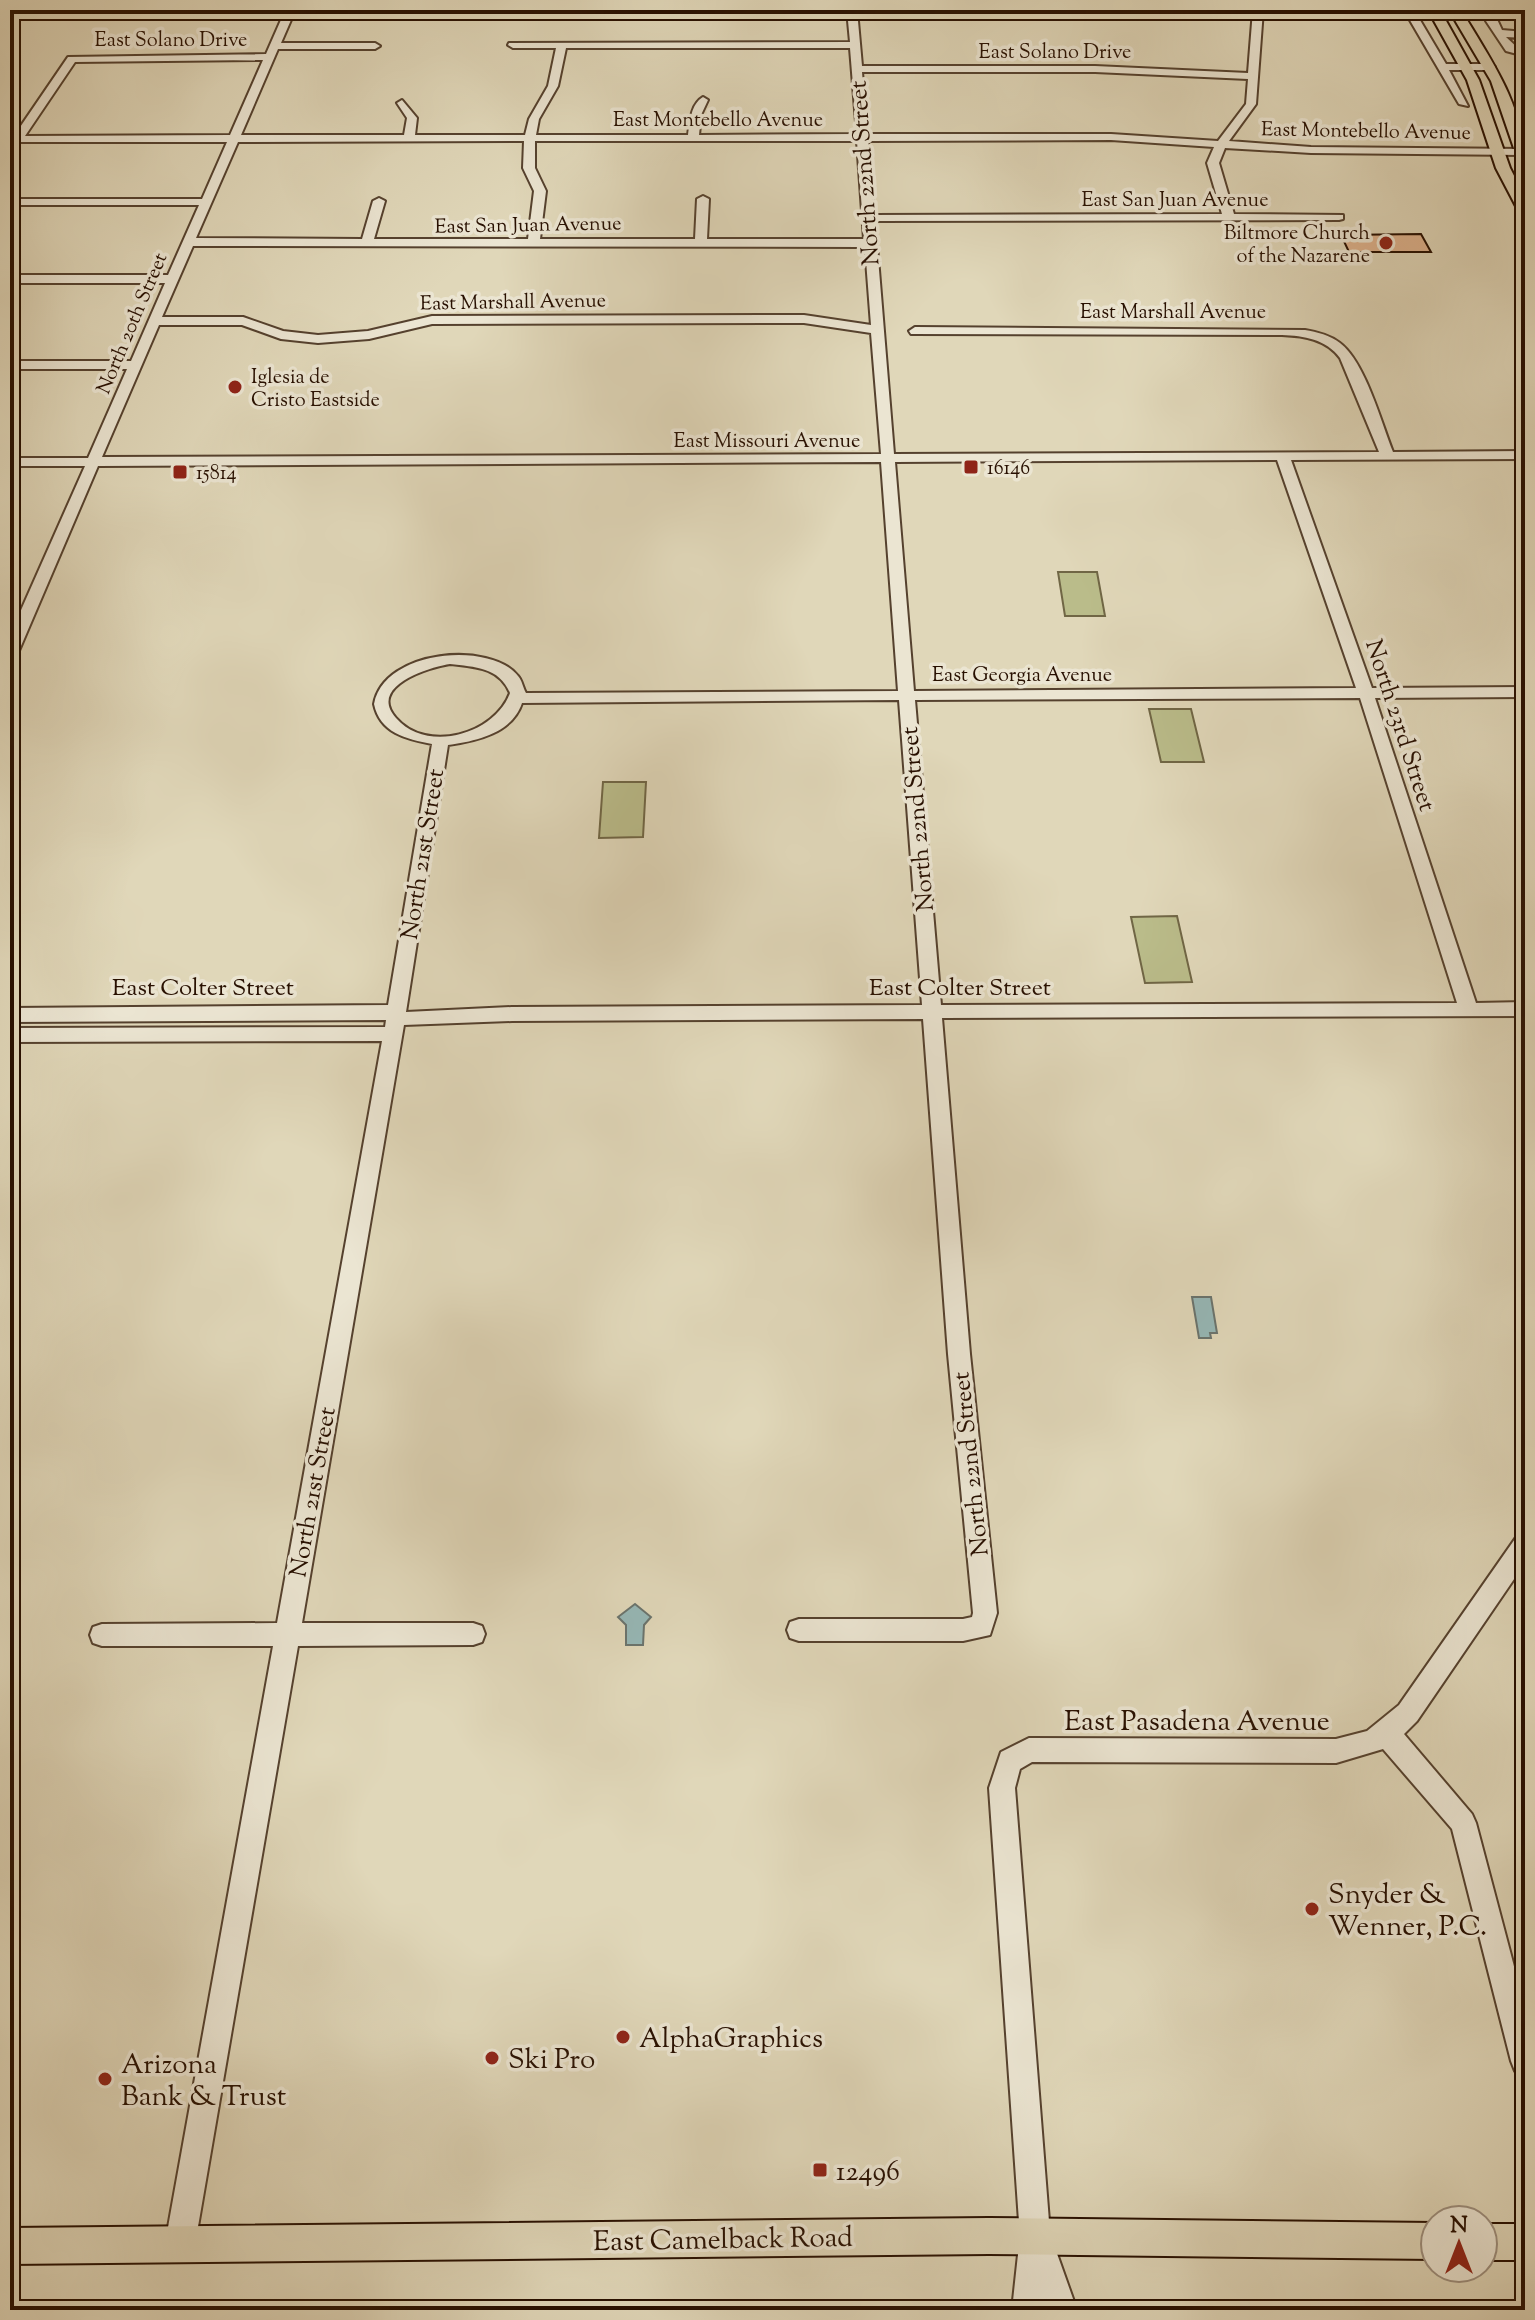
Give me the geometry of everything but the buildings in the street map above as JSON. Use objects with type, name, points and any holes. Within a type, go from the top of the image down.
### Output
[{"type":"main road","points":[[1434,10],[1467,67],[1497,151],[1525,210]]},
{"type":"main road","points":[[1455,10],[1490,67],[1524,156]]},
{"type":"main road","name":"East Camelback Road","points":[[10,2246],[1035,2236],[1419,2241]]},
{"type":"main road","points":[[1499,2242],[1525,2242]]},
{"type":"street","name":"North 20th Street","points":[[10,653],[290,10]]},
{"type":"street","points":[[10,11],[310,10]]},
{"type":"street","name":"North 22nd Street","points":[[799,1630],[963,1630],[981,1627],[985,1613],[959,1354],[852,10]]},
{"type":"street","points":[[1229,217],[1213,170],[1214,157],[1248,110],[1258,10]]},
{"type":"street","points":[[1409,10],[1464,104]]},
{"type":"street","points":[[1497,13],[1499,33],[1521,54],[1512,58],[1525,62]]},
{"type":"street","points":[[1499,33],[1525,35]]},
{"type":"street","points":[[513,45],[854,45]]},
{"type":"street","name":"East Solano Drive","points":[[13,139],[72,59],[375,46]]},
{"type":"street","points":[[534,242],[540,191],[527,159],[530,137],[534,119],[553,86],[561,46]]},
{"type":"street","points":[[1441,67],[1490,67]]},
{"type":"street","name":"East Solano Drive","points":[[856,69],[1120,69],[1253,76]]},
{"type":"street","points":[[693,137],[696,115],[703,100]]},
{"type":"street","points":[[402,103],[412,118],[409,137]]},
{"type":"street","name":"East Montebello Avenue","points":[[13,139],[1111,137],[1311,150],[1497,151],[1524,156]]},
{"type":"street","points":[[701,240],[703,199]]},
{"type":"street","points":[[367,243],[379,201]]},
{"type":"street","points":[[10,202],[204,202]]},
{"type":"street","name":"East San Juan Avenue","points":[[868,218],[1339,217]]},
{"type":"street","name":"East San Juan Avenue","points":[[188,242],[701,240],[869,243]]},
{"type":"street","points":[[10,279],[172,279]]},
{"type":"street","name":"East Marshall Avenue","points":[[155,321],[243,321],[281,335],[318,339],[369,335],[409,323],[432,320],[804,319],[876,330]]},
{"type":"street","name":"East Marshall Avenue","points":[[915,331],[1298,332],[1332,343],[1346,358],[1388,457]]},
{"type":"street","points":[[10,365],[135,365]]},
{"type":"street","name":"East Missouri Avenue","points":[[10,462],[1525,455]]},
{"type":"street","name":"North 23rd Street","points":[[1283,457],[1366,693],[1469,1010]]},
{"type":"street","points":[[450,659],[492,664],[508,673],[517,685],[519,698],[514,711],[494,728],[464,738],[441,740],[409,734],[387,720],[381,707],[383,693],[393,680],[408,670],[450,659]]},
{"type":"street","name":"East Georgia Avenue","points":[[519,698],[1525,692]]},
{"type":"street","name":"North 21st Street","points":[[180,2244],[395,1022],[441,740]]},
{"type":"street","name":"East Colter Street","points":[[10,1035],[395,1022],[499,1014],[1525,1009]]},
{"type":"street","name":"East Colter Street","points":[[10,1015],[395,1022]]},
{"type":"street","name":"East Pasadena Avenue","points":[[1035,2236],[1002,1788],[1010,1761],[1029,1750],[1336,1751],[1355,1748],[1388,1735],[1408,1713],[1525,1543]]},
{"type":"street","points":[[102,1635],[473,1634]]},
{"type":"street","points":[[1388,1735],[1463,1823],[1525,2061]]},
{"type":"street","points":[[1027,2310],[1035,2236]]},
{"type":"street","points":[[1035,2236],[1062,2310]]},
{"type":"green space","points":[[1058,572],[1097,572],[1105,616],[1065,616]]},
{"type":"green space","points":[[1149,709],[1191,709],[1204,762],[1161,762]]},
{"type":"green space","points":[[603,782],[646,782],[643,837],[599,838]]},
{"type":"green space","points":[[1177,916],[1192,982],[1145,983],[1131,917]]},
{"type":"water","points":[[1192,1297],[1211,1297],[1217,1333],[1210,1333],[1211,1338],[1199,1338]]},
{"type":"water","points":[[635,1604],[651,1617],[644,1625],[643,1645],[626,1645],[626,1625],[618,1617]]},
{"type":"place","name":"Biltmore Church of the Nazarene","points":[[1386,243]]},
{"type":"place","name":"Iglesia de Cristo Eastside","points":[[235,387]]},
{"type":"place","name":"16146","points":[[971,467]]},
{"type":"place","name":"15814","points":[[180,472]]},
{"type":"place","name":"Snyder & Wenner, P.C.","points":[[1312,1909]]},
{"type":"place","name":"AlphaGraphics","points":[[623,2037]]},
{"type":"place","name":"Ski Pro","points":[[492,2058]]},
{"type":"place","name":"Arizona Bank & Trust","points":[[105,2079]]},
{"type":"place","name":"12496","points":[[820,2170]]}]
